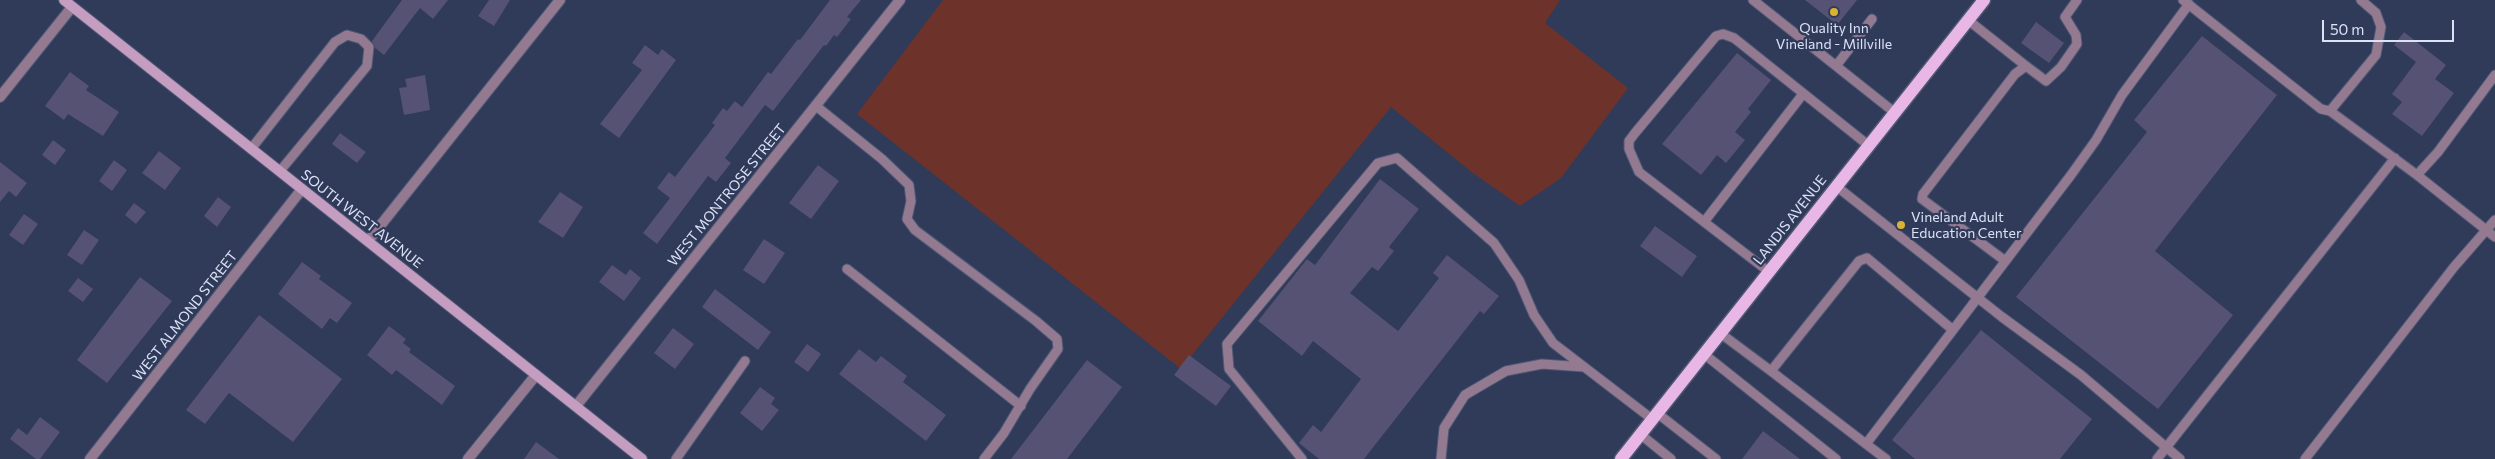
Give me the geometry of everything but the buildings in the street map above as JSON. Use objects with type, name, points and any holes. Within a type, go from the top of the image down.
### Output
[{"type":"main road","name":"LANDIS AVENUE","points":[[1620,459],[1984,0]]},
{"type":"street","points":[[368,241],[560,0]]},
{"type":"street","name":"WEST MONTROSE STREET","points":[[576,406],[900,0]]},
{"type":"street","points":[[0,97],[68,3]]},
{"type":"street","name":"SOUTH WEST AVENUE","points":[[68,3],[642,459]]},
{"type":"street","name":"WEST ALMOND STREET","points":[[90,459],[302,190]]},
{"type":"street","points":[[468,459],[536,375]]},
{"type":"lane","points":[[1753,0],[1894,112]]},
{"type":"lane","points":[[1968,20],[2046,81],[2061,68],[2077,44],[2076,35],[2065,17],[2077,0]]},
{"type":"lane","points":[[2330,111],[2376,55],[2382,26],[2376,13],[2361,0]]},
{"type":"lane","points":[[1866,444],[1978,298],[2004,260],[2076,168],[2096,140],[2122,95],[2186,2],[2321,108],[2330,111],[2395,158],[2495,237]]},
{"type":"lane","points":[[1836,66],[1872,19]]},
{"type":"lane","points":[[1768,271],[1639,172],[1629,148],[1629,141],[1635,133],[1716,36],[1723,34],[1734,38],[1868,145]]},
{"type":"lane","points":[[251,149],[335,42],[347,35],[361,39],[369,47],[367,66],[280,171]]},
{"type":"lane","points":[[2004,260],[1922,199],[1922,194],[2015,74],[2026,66]]},
{"type":"lane","points":[[2417,175],[2438,152],[2495,75]]},
{"type":"lane","points":[[1704,222],[1803,94]]},
{"type":"lane","points":[[816,106],[882,159],[909,185],[911,201],[907,219],[915,230],[1036,320],[1057,339],[1058,349],[1004,434],[984,459]]},
{"type":"lane","points":[[1302,459],[1229,369],[1227,344],[1378,163],[1398,158],[1494,243],[1519,280],[1534,315],[1553,343],[1585,368],[1716,459]]},
{"type":"lane","points":[[2157,459],[2395,158]]},
{"type":"lane","points":[[1836,186],[1978,298],[2080,375],[2180,459]]},
{"type":"lane","points":[[2305,459],[2454,267],[2495,220]]},
{"type":"lane","points":[[1771,371],[1859,261],[1866,258],[1953,330]]},
{"type":"lane","points":[[847,269],[1021,406]]},
{"type":"lane","points":[[1720,333],[1886,459]]},
{"type":"lane","points":[[1704,354],[1836,459]]},
{"type":"lane","points":[[676,459],[745,361]]},
{"type":"lane","points":[[1441,459],[1444,428],[1465,395],[1506,370],[1542,364],[1585,368]]},
{"type":"lane","points":[[1640,434],[1671,459]]},
{"type":"shaded area","points":[[943,0],[1560,0],[1545,23],[1628,88],[1561,178],[1520,206],[1473,173],[1391,107],[1181,369],[857,114]]},
{"type":"place","name":"Quality Inn Vineland - Millville","points":[[1834,12]]},
{"type":"place","name":"Vineland Adult Education Center","points":[[1901,225]]}]
